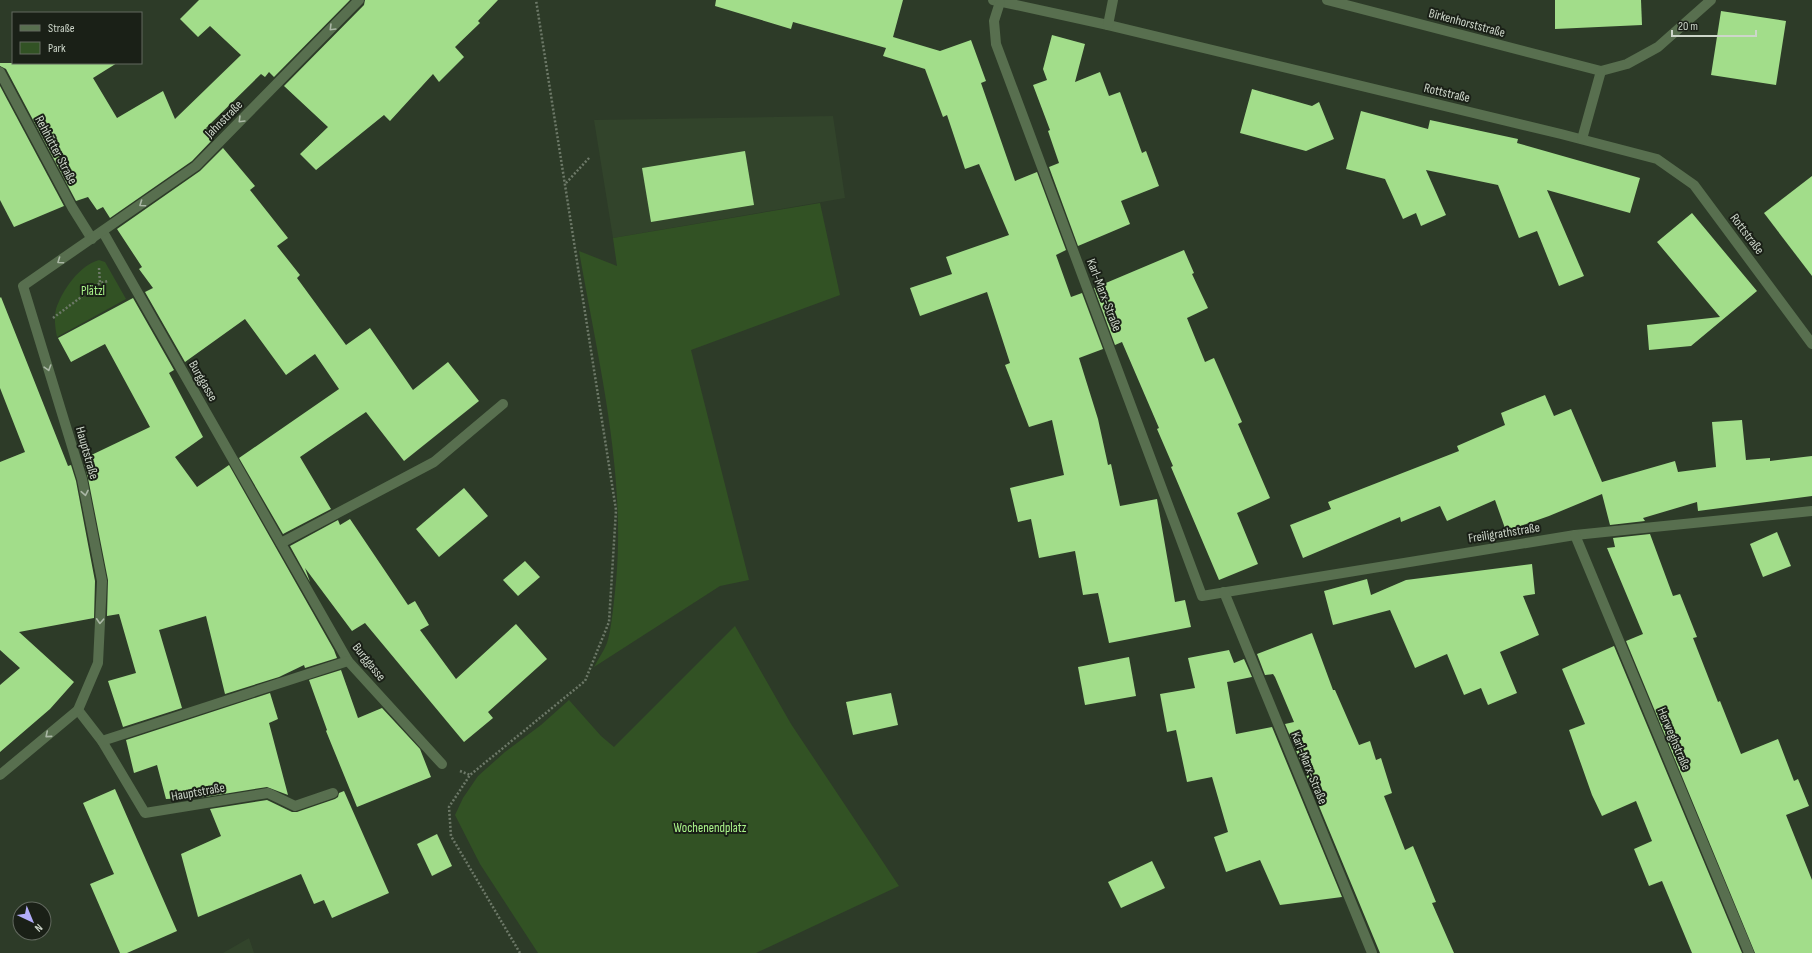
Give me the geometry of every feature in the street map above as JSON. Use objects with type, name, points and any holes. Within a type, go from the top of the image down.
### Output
[{"type":"street","name":"Jahnstraße","points":[[92,239],[196,166],[359,0]]},
{"type":"street","points":[[1108,25],[1113,0]]},
{"type":"street","name":"Birkenhorststraße","points":[[1327,0],[1601,71],[1627,64],[1658,47],[1711,0]]},
{"type":"street","name":"Rottstraße","points":[[996,1],[1108,25],[1582,139],[1657,159],[1694,185],[1812,344]]},
{"type":"street","name":"Karl-Marx-Straße","points":[[996,1],[994,21],[996,44],[1202,596]]},
{"type":"street","points":[[1582,139],[1601,71]]},
{"type":"street","name":"Rehhütter Straße","points":[[0,72],[72,207],[92,239]]},
{"type":"street","name":"Burggasse","points":[[103,232],[348,662],[442,764]]},
{"type":"street","name":"Hauptstraße","points":[[0,775],[78,710],[98,663],[102,581],[82,479],[23,286],[92,239]]},
{"type":"street","points":[[281,543],[434,462],[503,404]]},
{"type":"street","name":"Freiligrathstraße","points":[[1202,596],[1575,535],[1812,511]]},
{"type":"street","name":"Herweghstraße","points":[[1575,535],[1749,953]]},
{"type":"street","name":"Karl-Marx-Straße","points":[[1224,592],[1372,953]]},
{"type":"street","points":[[102,741],[348,662]]},
{"type":"street","name":"Hauptstraße","points":[[78,710],[102,741],[145,813],[268,793],[295,806],[332,792]]},
{"type":"path","points":[[520,953],[451,836],[449,807],[470,775],[585,681],[609,622],[616,510],[536,0]]},
{"type":"path","points":[[566,184],[590,157]]},
{"type":"path","points":[[99,260],[100,283]]},
{"type":"path","points":[[36,330],[100,283],[112,280]]},
{"type":"shaded area","points":[[833,116],[845,198],[613,238],[594,120]]},
{"type":"shaded area","points":[[249,938],[254,953],[223,953]]},
{"type":"green space","points":[[820,203],[840,295],[691,350],[749,580],[720,586],[594,667],[607,643],[612,622],[618,540],[617,499],[614,457],[602,374],[579,251],[617,266],[613,238]]},
{"type":"green space","name":"Plätzl","points":[[99,260],[105,262],[126,299],[57,337],[55,312],[67,286],[85,267]]},
{"type":"green space","name":"Wochenendplatz","points":[[735,626],[791,724],[899,886],[756,953],[538,953],[480,864],[455,815],[463,798],[478,776],[505,752],[541,725],[569,700],[601,736],[614,747]]},
{"type":"building","points":[[199,0],[350,0],[274,77],[269,72],[265,77],[261,74],[206,128],[214,138],[192,161],[110,218],[103,207],[97,210],[88,197],[76,201],[6,69],[0,66],[0,63],[115,64],[93,78],[117,118],[163,91],[175,119],[241,55],[210,26],[198,37],[180,19]]},
{"type":"building","points":[[365,0],[498,0],[478,21],[480,23],[455,47],[464,57],[439,82],[433,74],[390,121],[384,115],[316,170],[300,154],[328,127],[284,86],[364,5]]},
{"type":"building","points":[[716,0],[903,0],[893,37],[940,51],[971,40],[986,81],[981,83],[1015,181],[1037,172],[1066,250],[1056,255],[1071,297],[1082,293],[1103,349],[1079,358],[1098,419],[1108,465],[1111,464],[1120,506],[1157,499],[1175,602],[1185,600],[1191,627],[1109,643],[1098,593],[1083,595],[1075,551],[1039,558],[1031,519],[1018,522],[1010,488],[1064,475],[1052,420],[1029,427],[1005,365],[1010,363],[987,292],[920,316],[910,288],[952,274],[946,257],[1009,235],[979,164],[965,169],[947,115],[943,117],[925,69],[883,56],[886,48],[793,22],[791,29],[715,6]]},
{"type":"building","points":[[1555,0],[1641,0],[1642,25],[1555,29]]},
{"type":"building","points":[[1721,11],[1786,21],[1776,85],[1711,75]]},
{"type":"building","points":[[1052,35],[1085,44],[1075,82],[1100,72],[1109,96],[1120,92],[1142,153],[1146,151],[1159,186],[1121,201],[1130,224],[1078,246],[1049,167],[1059,163],[1048,131],[1050,130],[1033,85],[1047,80],[1043,69]]},
{"type":"building","points":[[0,86],[64,206],[14,227],[0,200]]},
{"type":"building","points":[[1252,89],[1312,106],[1319,102],[1334,139],[1306,151],[1240,133]]},
{"type":"building","points":[[1361,111],[1428,129],[1430,120],[1518,139],[1517,143],[1640,178],[1630,213],[1547,190],[1584,276],[1559,286],[1537,231],[1519,238],[1498,185],[1426,170],[1446,215],[1421,226],[1416,213],[1403,219],[1385,179],[1346,169]]},
{"type":"building","points":[[223,148],[255,186],[250,190],[288,238],[277,246],[300,275],[297,278],[346,345],[370,328],[413,390],[448,362],[479,401],[404,461],[366,412],[300,457],[331,509],[283,534],[239,458],[339,389],[315,354],[286,375],[245,319],[185,362],[145,292],[153,288],[139,269],[142,267],[117,229],[200,171]]},
{"type":"building","points":[[745,151],[754,205],[651,222],[642,168]]},
{"type":"building","points":[[1812,176],[1812,276],[1764,213]]},
{"type":"building","points":[[1692,213],[1757,291],[1691,346],[1649,350],[1647,325],[1720,317],[1657,242]]},
{"type":"building","points":[[1184,250],[1194,273],[1192,274],[1208,308],[1187,318],[1205,362],[1214,358],[1242,422],[1238,424],[1270,498],[1237,513],[1258,564],[1219,580],[1171,467],[1173,466],[1157,429],[1159,428],[1122,342],[1115,345],[1094,288]]},
{"type":"building","points":[[1,297],[68,466],[71,465],[76,481],[95,581],[94,618],[19,632],[74,682],[50,709],[0,752],[0,685],[20,668],[0,650],[0,462],[25,452],[0,388]]},
{"type":"building","points":[[133,298],[174,370],[169,373],[203,437],[175,457],[197,487],[229,465],[334,650],[337,658],[305,668],[304,665],[279,677],[225,694],[206,616],[159,630],[182,708],[123,727],[108,681],[136,673],[119,614],[107,616],[108,580],[83,459],[150,427],[105,344],[71,362],[58,338]]},
{"type":"building","points":[[1545,395],[1554,416],[1571,409],[1602,482],[1675,461],[1678,472],[1716,467],[1712,422],[1742,420],[1746,460],[1770,458],[1770,461],[1812,456],[1812,496],[1698,511],[1697,502],[1643,518],[1645,521],[1610,525],[1602,494],[1549,516],[1506,531],[1495,500],[1447,521],[1440,506],[1401,522],[1400,517],[1303,558],[1290,525],[1331,509],[1328,502],[1459,451],[1457,446],[1505,425],[1501,413]]},
{"type":"building","points":[[464,488],[488,516],[439,557],[416,529]]},
{"type":"building","points":[[350,519],[408,605],[415,601],[429,625],[420,630],[456,679],[516,624],[547,659],[488,712],[493,718],[464,742],[365,623],[352,631],[305,568],[310,582],[290,546],[338,520],[340,525]]},
{"type":"building","points":[[1777,532],[1791,566],[1763,577],[1750,544]]},
{"type":"building","points":[[1650,534],[1673,596],[1680,594],[1697,637],[1693,638],[1718,702],[1720,701],[1741,754],[1778,739],[1794,781],[1798,779],[1809,806],[1786,815],[1812,880],[1812,953],[1755,953],[1626,641],[1643,634],[1607,548],[1615,547],[1613,538]]},
{"type":"building","points":[[525,561],[540,577],[518,596],[503,580]]},
{"type":"building","points":[[1532,564],[1535,594],[1523,596],[1539,635],[1500,652],[1517,693],[1488,705],[1481,688],[1464,695],[1447,654],[1415,668],[1390,610],[1333,625],[1324,591],[1367,579],[1371,595],[1406,580]]},
{"type":"building","points":[[1312,633],[1333,690],[1335,690],[1359,745],[1370,741],[1376,760],[1381,758],[1392,793],[1384,796],[1405,850],[1413,846],[1436,902],[1432,903],[1454,953],[1380,953],[1285,724],[1294,722],[1275,677],[1273,674],[1265,675],[1257,654]]},
{"type":"building","points":[[1614,646],[1742,953],[1692,953],[1662,881],[1649,886],[1634,849],[1652,841],[1636,801],[1602,816],[1592,795],[1569,730],[1585,724],[1562,669]]},
{"type":"building","points":[[1229,650],[1234,663],[1244,659],[1252,677],[1227,682],[1236,734],[1272,727],[1342,897],[1280,905],[1260,860],[1226,872],[1214,837],[1228,832],[1212,777],[1187,782],[1176,730],[1167,732],[1160,694],[1195,688],[1188,658]]},
{"type":"building","points":[[1129,657],[1136,696],[1085,705],[1078,667]]},
{"type":"building","points":[[341,670],[358,718],[382,708],[420,749],[431,777],[357,807],[326,731],[327,730],[309,680]]},
{"type":"building","points":[[270,693],[278,719],[269,723],[288,795],[267,787],[205,797],[166,799],[157,765],[134,773],[126,740]]},
{"type":"building","points":[[891,693],[898,725],[853,735],[846,702]]},
{"type":"building","points":[[115,789],[177,931],[127,953],[120,953],[90,884],[114,874],[83,803]]},
{"type":"building","points":[[344,791],[389,893],[332,918],[324,900],[314,904],[301,874],[198,917],[181,854],[221,836],[210,809],[267,800],[292,812],[297,812],[335,799],[338,797],[339,793]]},
{"type":"building","points":[[437,834],[452,866],[432,876],[417,844]]},
{"type":"building","points":[[1152,861],[1165,888],[1121,908],[1108,882]]}]
